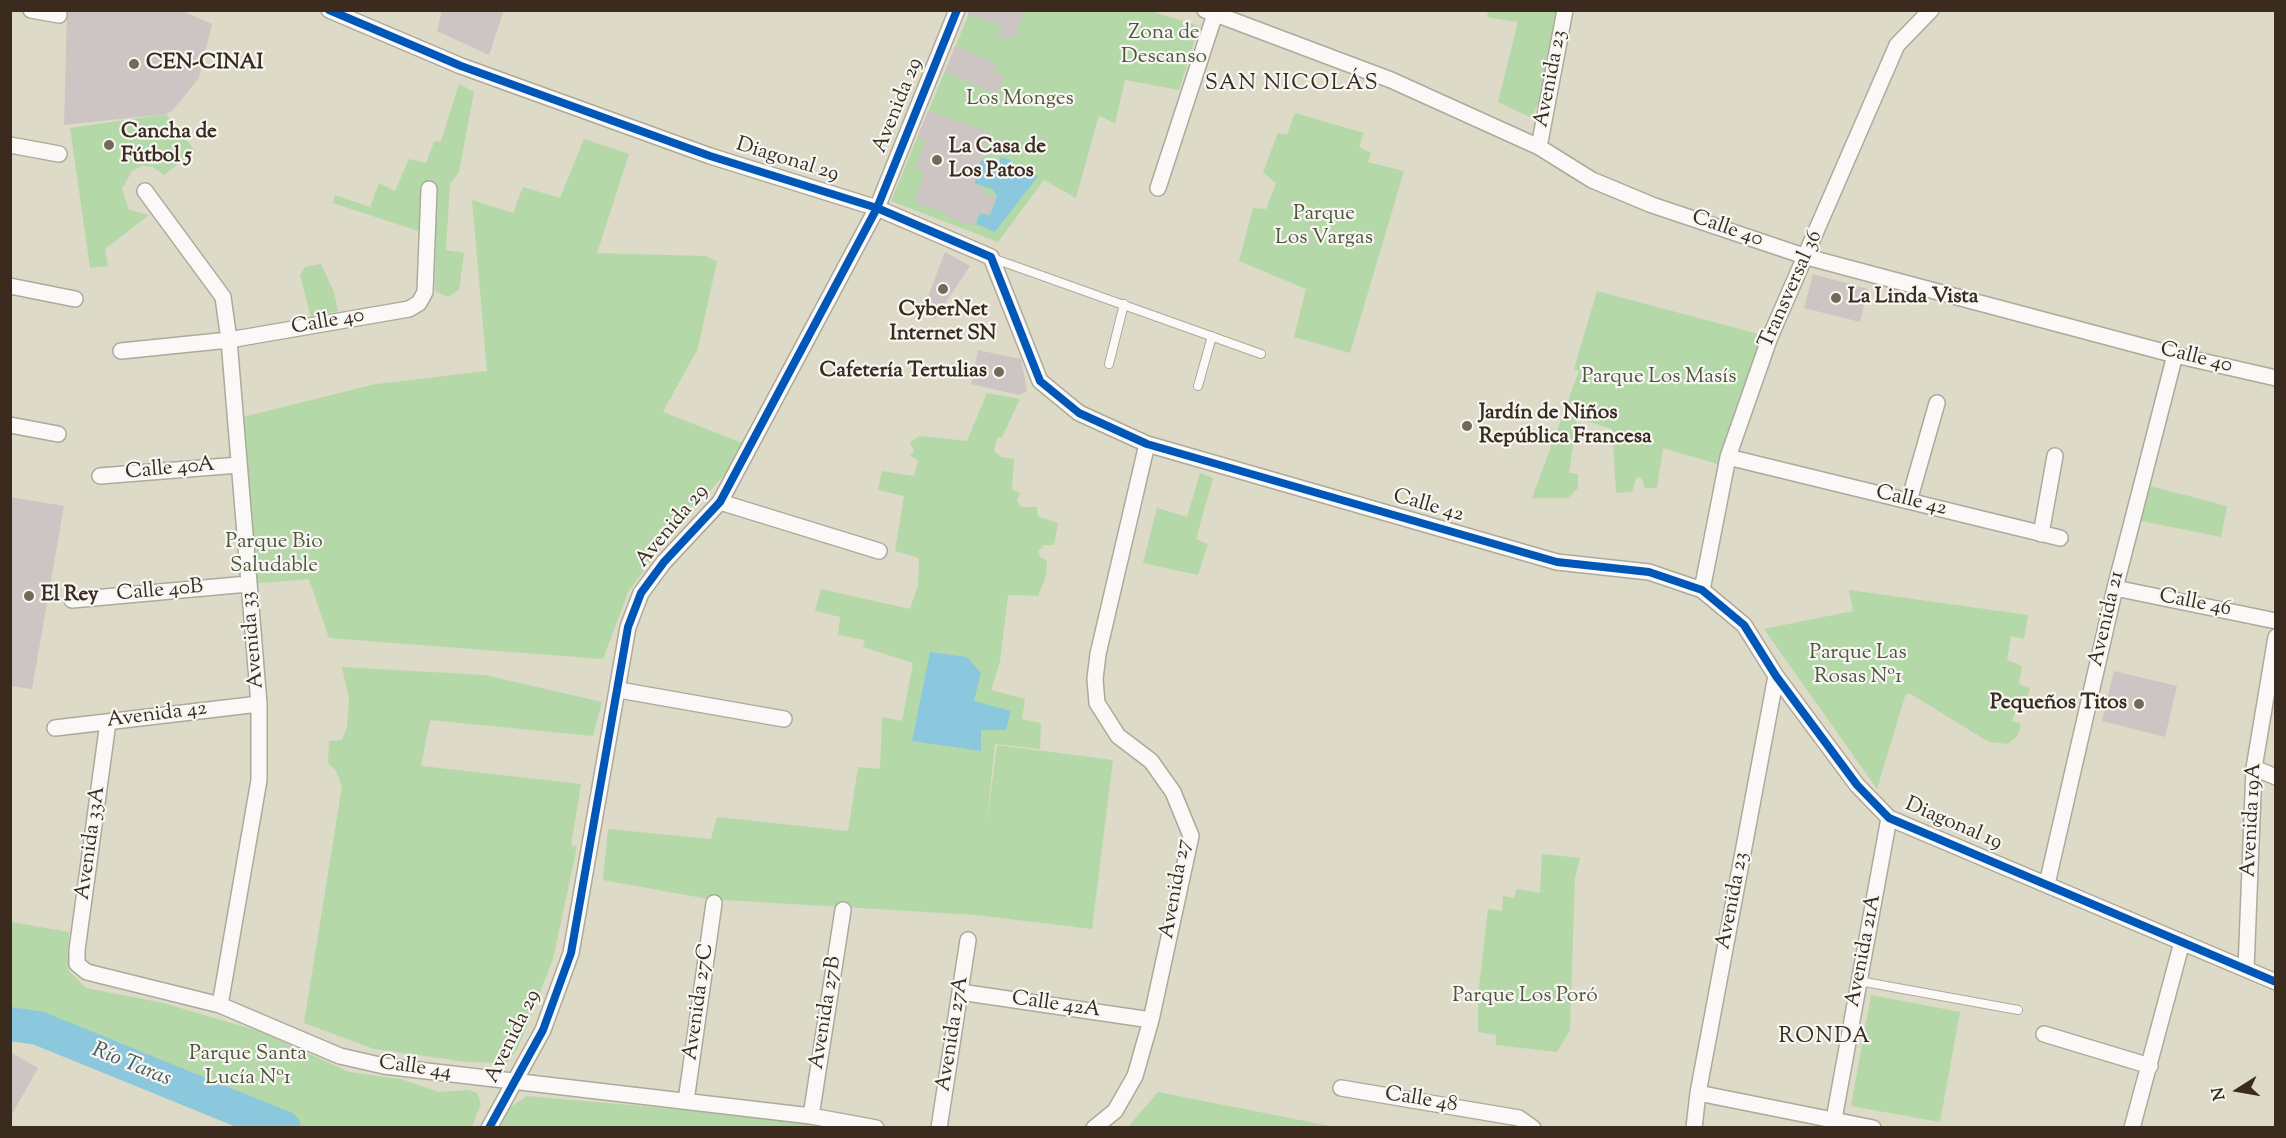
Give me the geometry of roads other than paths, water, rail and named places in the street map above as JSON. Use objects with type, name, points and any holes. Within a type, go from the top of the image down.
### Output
[{"type":"street","points":[[31,10],[59,15]]},
{"type":"street","name":"Diagonal 29","points":[[329,10],[461,66],[689,148],[877,208],[991,257]]},
{"type":"street","name":"Avenida 29","points":[[489,1128],[543,1030],[571,954],[619,690],[628,627],[641,593],[664,562],[720,502],[877,208],[957,10]]},
{"type":"street","name":"Avenida 23","points":[[1539,147],[1565,10]]},
{"type":"street","name":"Transversal 36","points":[[1702,590],[1728,457],[1770,337],[1807,257],[1897,45],[1931,10]]},
{"type":"street","points":[[1158,188],[1210,12]]},
{"type":"street","name":"Calle 40","points":[[1210,12],[1391,80],[1539,147],[1592,180],[1652,205],[1807,257],[2175,355],[2276,378]]},
{"type":"street","points":[[10,145],[58,154]]},
{"type":"street","name":"Calle 40","points":[[121,351],[230,340],[409,309],[418,303],[425,292],[429,189]]},
{"type":"street","name":"Avenida 33","points":[[145,191],[223,297],[230,340],[259,704],[259,780],[220,1005]]},
{"type":"street","points":[[991,257],[1040,381],[1079,413],[1147,444]]},
{"type":"street","points":[[10,286],[75,299]]},
{"type":"street","name":"Avenida 21","points":[[2047,884],[2115,588],[2175,355]]},
{"type":"street","points":[[1909,501],[1936,403]]},
{"type":"street","points":[[10,425],[58,434]]},
{"type":"street","name":"Calle 42","points":[[1147,444],[1557,562],[1649,572],[1702,590]]},
{"type":"street","name":"Avenida 27","points":[[1094,1128],[1115,1111],[1135,1076],[1151,1020],[1191,836],[1173,792],[1151,761],[1118,736],[1097,704],[1095,679],[1098,654],[1147,444]]},
{"type":"street","points":[[2041,534],[2055,456]]},
{"type":"street","name":"Calle 42","points":[[1728,457],[2060,538]]},
{"type":"street","name":"Calle 40A","points":[[100,476],[239,465]]},
{"type":"street","points":[[720,502],[879,551]]},
{"type":"street","name":"Calle 40B","points":[[72,600],[249,584]]},
{"type":"street","name":"Calle 46","points":[[2115,588],[2276,621]]},
{"type":"street","name":"Diagonal 19","points":[[1702,590],[1743,625],[1776,676],[1857,785],[1889,818],[2276,982]]},
{"type":"street","name":"Avenida 19A","points":[[2246,969],[2254,768],[2276,637]]},
{"type":"street","name":"Avenida 23","points":[[1694,1128],[1698,1093],[1776,676]]},
{"type":"street","points":[[619,690],[784,720]]},
{"type":"street","name":"Avenida 42","points":[[55,728],[259,704]]},
{"type":"street","name":"Avenida 33A","points":[[77,964],[108,722]]},
{"type":"street","points":[[2254,768],[2276,777]]},
{"type":"street","name":"Avenida 21A","points":[[1834,1119],[1889,818]]},
{"type":"street","name":"Avenida 27C","points":[[686,1101],[714,903]]},
{"type":"street","name":"Avenida 27B","points":[[811,1116],[843,910]]},
{"type":"street","name":"Avenida 27A","points":[[939,1128],[968,940]]},
{"type":"street","points":[[2132,1128],[2182,942]]},
{"type":"street","name":"Calle 44","points":[[77,964],[87,972],[220,1005],[340,1056],[415,1071],[811,1116],[876,1128]]},
{"type":"street","name":"Calle 42A","points":[[960,992],[1151,1020]]},
{"type":"street","points":[[2044,1034],[2150,1066]]},
{"type":"street","name":"Calle 48","points":[[1341,1088],[1519,1118],[1533,1128]]},
{"type":"street","points":[[1698,1093],[1873,1128]]},
{"type":"lane","points":[[991,257],[1262,354]]},
{"type":"lane","points":[[1108,364],[1124,304]]},
{"type":"lane","points":[[1198,386],[1212,336]]},
{"type":"lane","points":[[1859,981],[2018,1011]]},
{"type":"water","points":[[1001,157],[1011,160],[1008,170],[1016,173],[1021,165],[1038,176],[995,232],[976,224],[980,213],[990,215],[997,196],[992,189],[973,183],[981,160],[998,167]]},
{"type":"water","points":[[930,652],[967,657],[981,673],[974,701],[1011,711],[1006,730],[981,730],[981,751],[912,741]]},
{"type":"waterway","name":"Río Taras","points":[[10,1024],[38,1028],[284,1128]]},
{"type":"place","name":"CEN-CINAI","points":[[134,64]]},
{"type":"place","name":"Cancha de Fútbol 5","points":[[109,145]]},
{"type":"place","name":"La Casa de Los Patos","points":[[937,160]]},
{"type":"place","name":"CyberNet Internet SN","points":[[943,289]]},
{"type":"place","name":"La Linda Vista","points":[[1836,298]]},
{"type":"place","name":"Cafetería Tertulias","points":[[999,372]]},
{"type":"place","name":"Jardín de Niños República Francesa","points":[[1467,426]]},
{"type":"place","name":"El Rey","points":[[29,596]]},
{"type":"place","name":"Pequeños Titos","points":[[2139,704]]},
{"type":"district","name":"SAN NICOLÁS","points":[[1292,85]]},
{"type":"district","name":"RONDA","points":[[1825,1038]]},
{"type":"park label","name":"Zona de Descanso","points":[[1164,46]]},
{"type":"park label","name":"Los Monges","points":[[1020,100]]},
{"type":"park label","name":"Parque Los Vargas","points":[[1324,227]]},
{"type":"park label","name":"Parque Los Masís","points":[[1659,378]]},
{"type":"park label","name":"Parque Bio Saludable","points":[[274,555]]},
{"type":"park label","name":"Parque Las Rosas Nº1","points":[[1858,666]]},
{"type":"park label","name":"Parque Los Poró","points":[[1525,997]]},
{"type":"park label","name":"Parque Santa Lucía Nº1","points":[[248,1067]]}]
